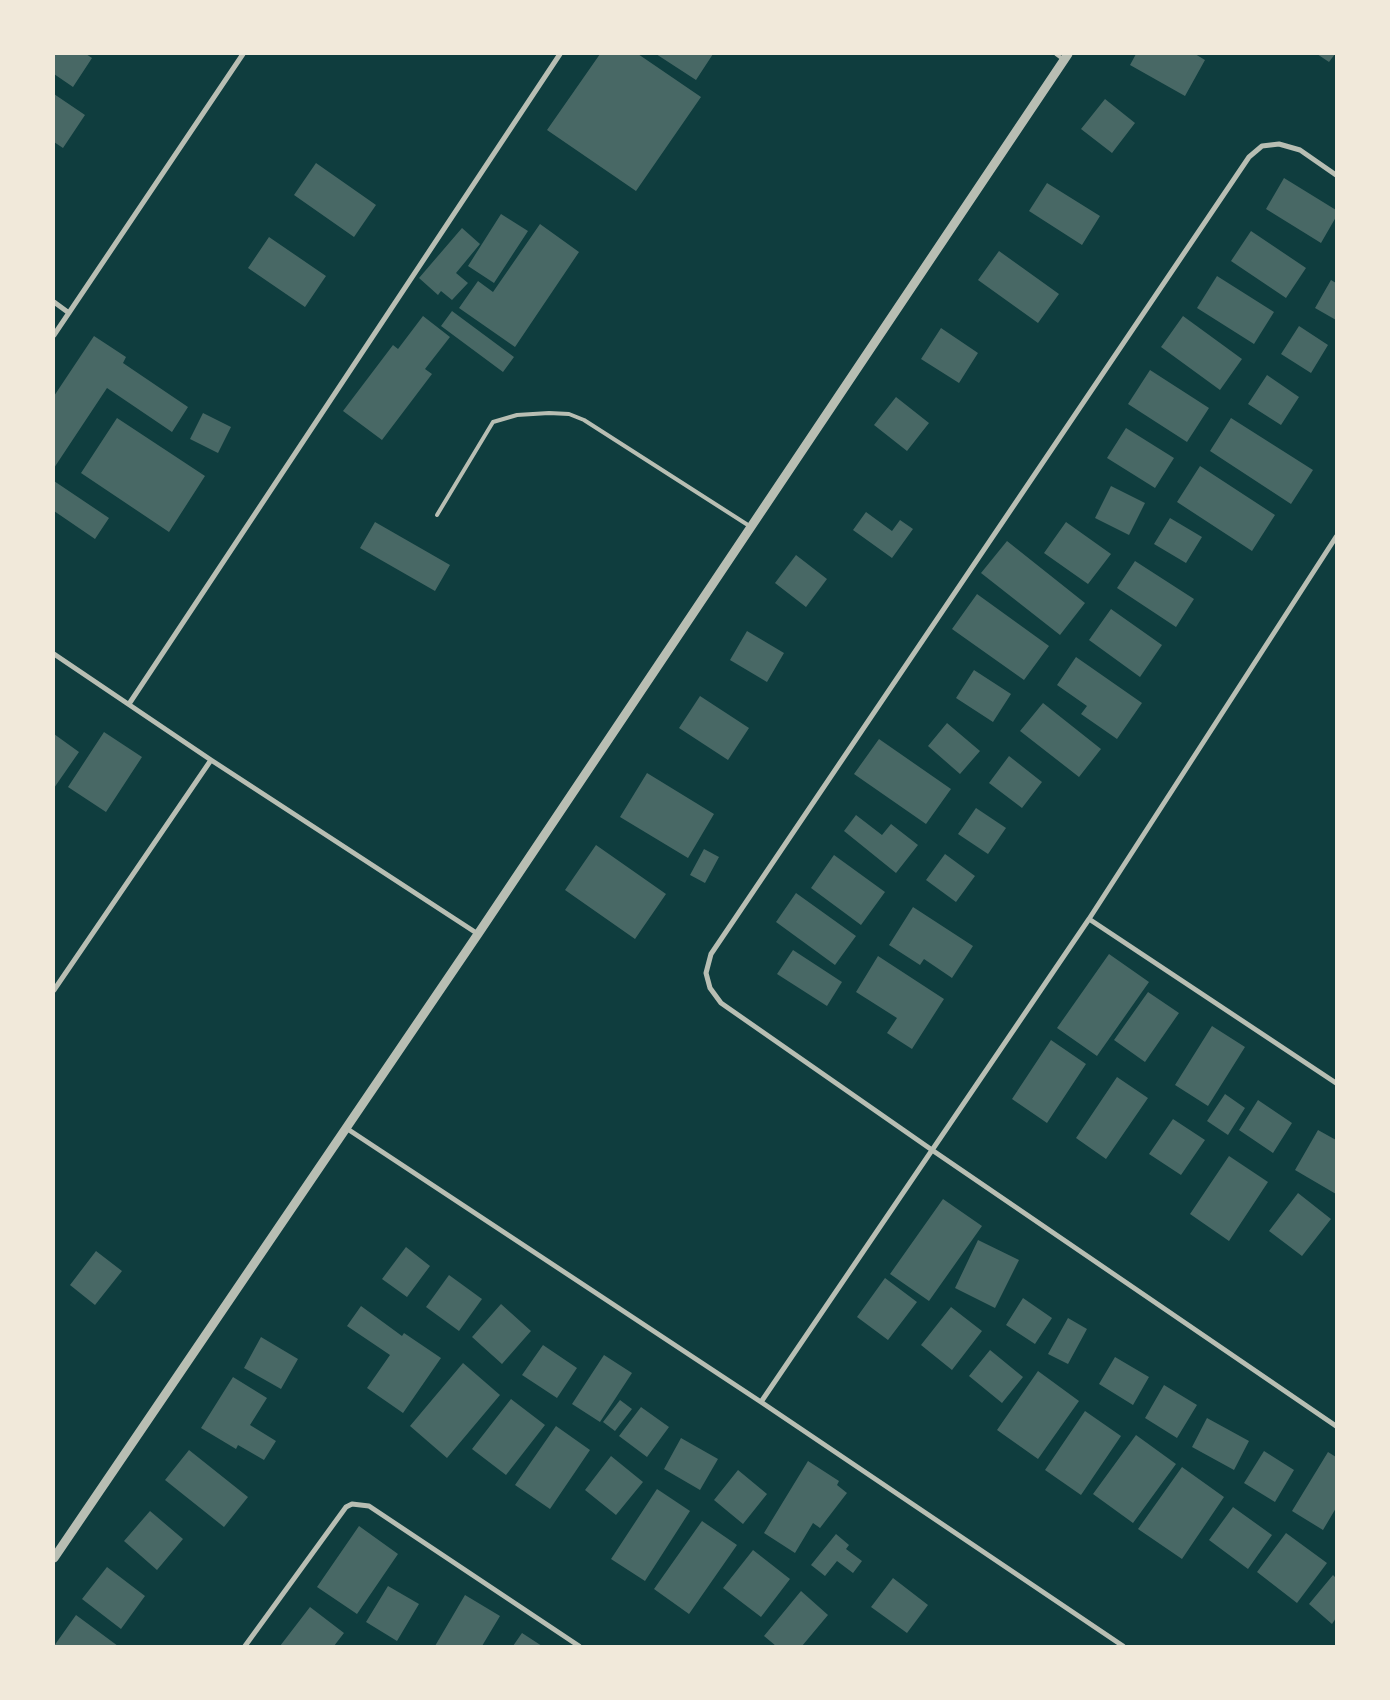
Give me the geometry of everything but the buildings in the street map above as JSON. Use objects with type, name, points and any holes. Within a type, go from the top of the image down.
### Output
[{"type":"street","points":[[54,335],[243,54]]},
{"type":"street","points":[[129,704],[560,54]]},
{"type":"street","points":[[54,1558],[478,934],[1066,57]]},
{"type":"street","points":[[1336,175],[1300,150],[1279,144],[1262,146],[1249,157],[711,954],[706,974],[710,988],[721,1003],[932,1150],[1336,1426]]},
{"type":"street","points":[[54,302],[69,313]]},
{"type":"street","points":[[761,1402],[1089,919],[1336,537]]},
{"type":"street","points":[[54,654],[211,760],[478,934]]},
{"type":"street","points":[[54,990],[211,760]]},
{"type":"street","points":[[1089,919],[1336,1083]]},
{"type":"street","points":[[345,1128],[761,1402],[1123,1646]]},
{"type":"street","points":[[245,1646],[346,1507],[352,1504],[369,1506],[579,1646]]},
{"type":"lane","points":[[1056,54],[1066,57]]},
{"type":"lane","points":[[437,515],[493,422],[517,415],[549,413],[570,414],[584,420],[751,527]]}]
